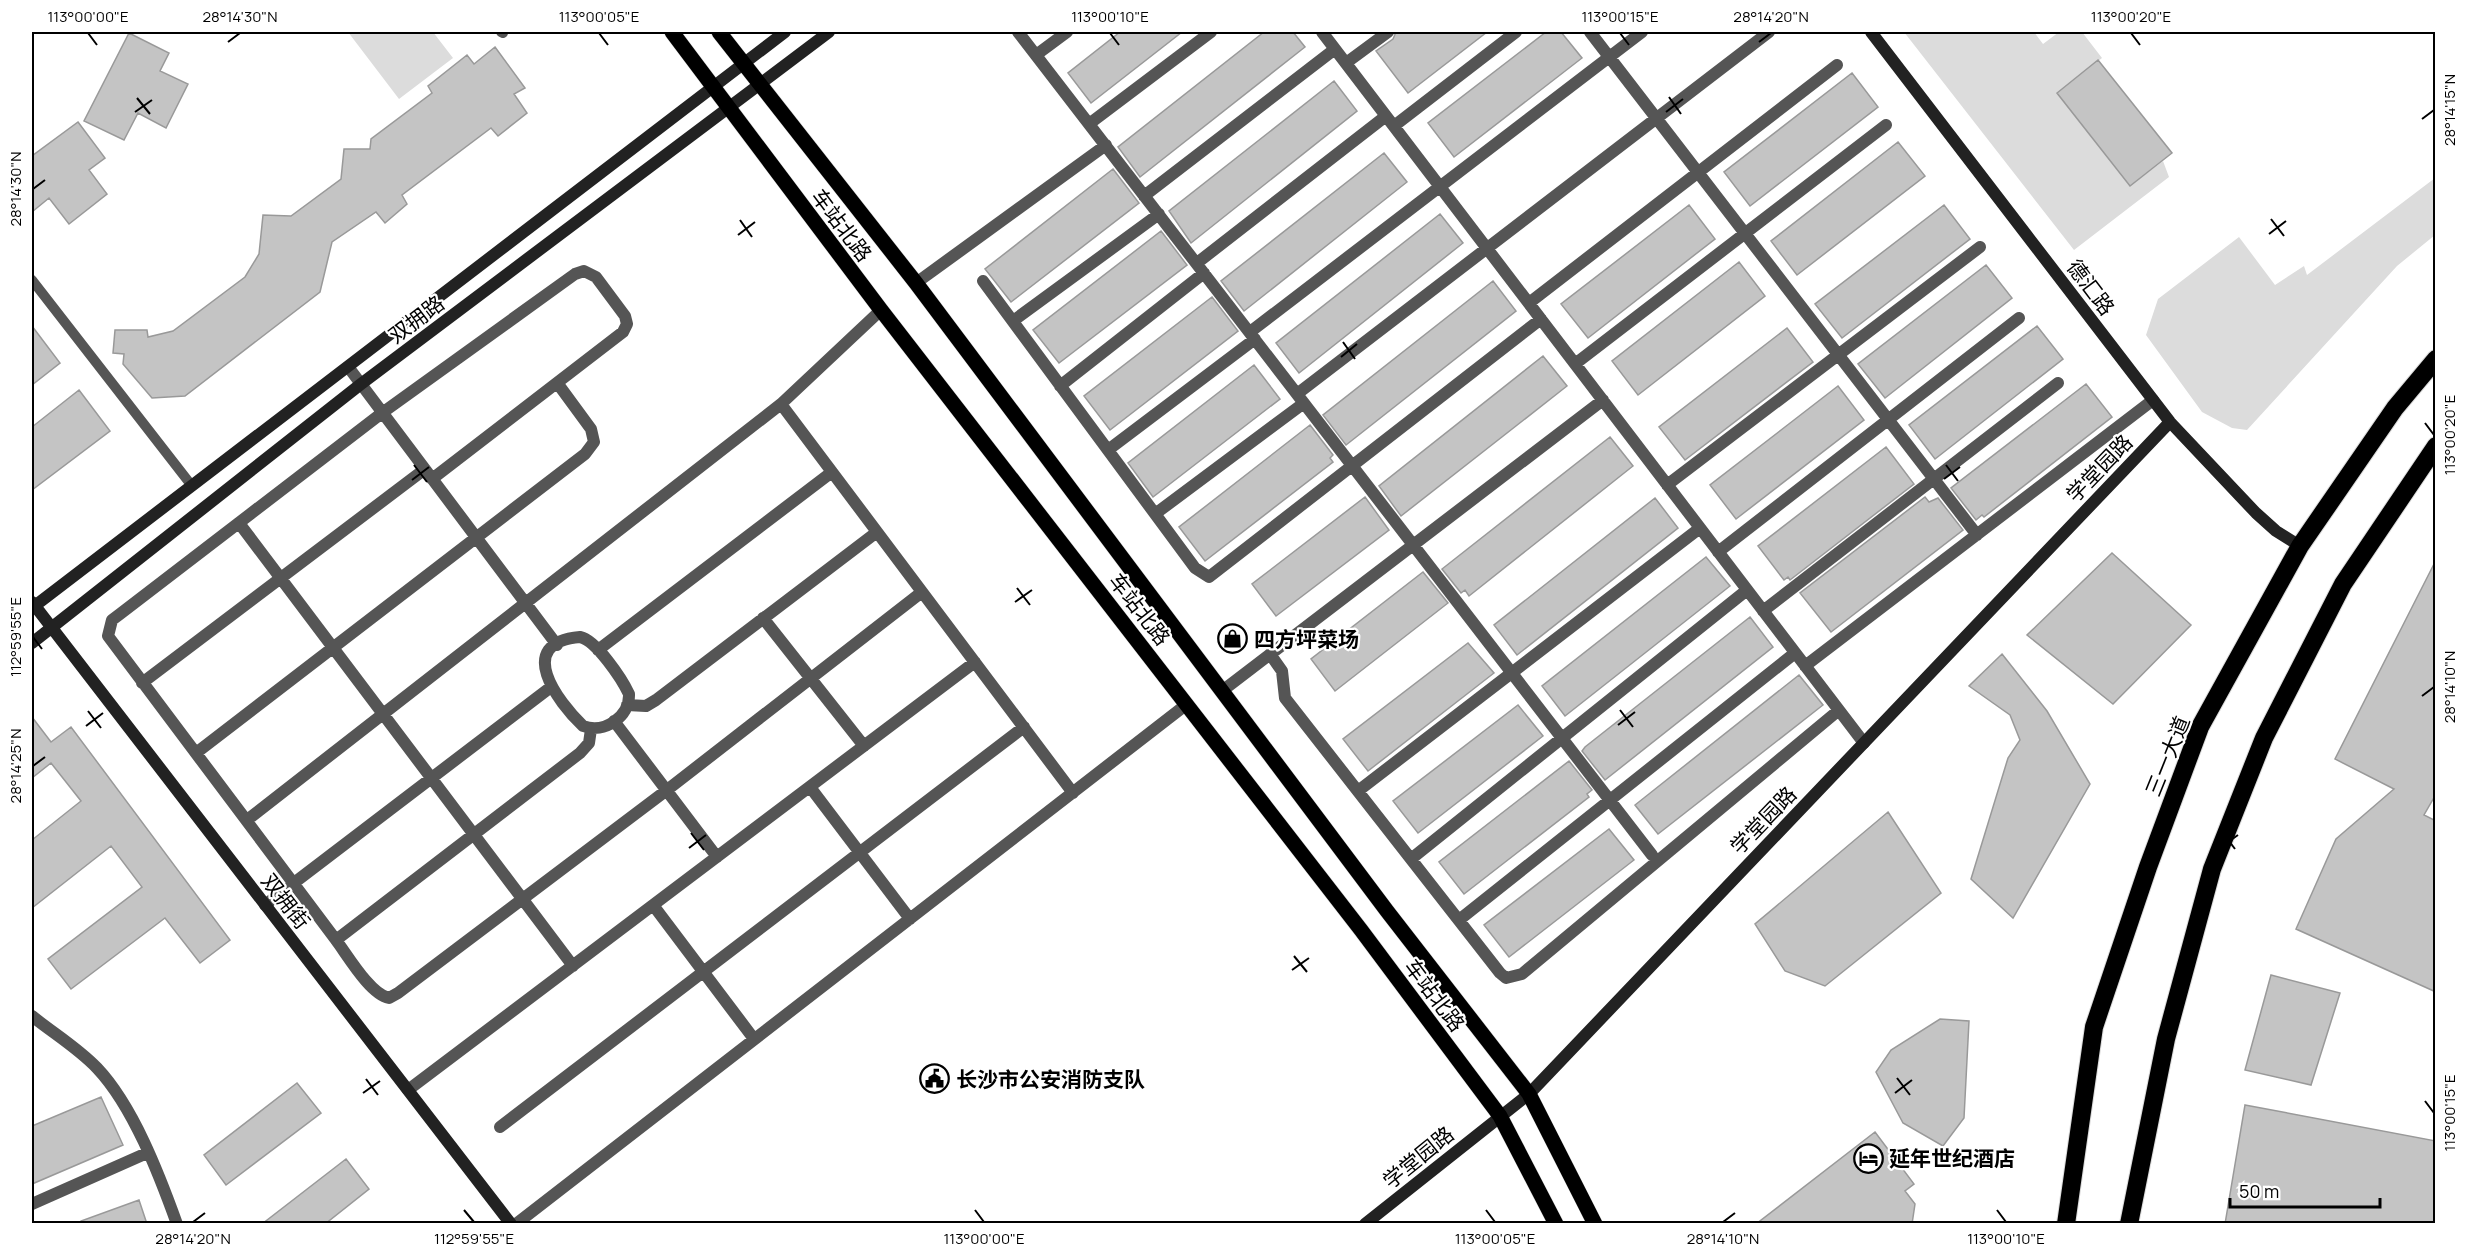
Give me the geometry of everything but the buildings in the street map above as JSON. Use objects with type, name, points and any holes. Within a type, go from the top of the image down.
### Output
[{"type":"highway","name":"三一大道","points":[[2066,1224],[2094,1027],[2148,867],[2200,728],[2300,546],[2395,408],[2436,359]]},
{"type":"highway","points":[[2129,1224],[2166,1039],[2212,869],[2264,738],[2343,584],[2436,446]]},
{"type":"main road","name":"车站北路","points":[[672,32],[881,310],[1187,704],[1500,1116],[1556,1224]]},
{"type":"main road","name":"车站北路","points":[[719,32],[759,86],[916,283],[1387,911],[1529,1094],[1595,1224]]},
{"type":"street","name":"双拥路","points":[[32,605],[349,368],[785,32]]},
{"type":"street","name":"双拥路","points":[[32,643],[361,384],[729,110],[829,32]]},
{"type":"street","points":[[1018,32],[1652,855]]},
{"type":"street","points":[[1036,55],[1067,32]]},
{"type":"street","points":[[1089,124],[1211,32]]},
{"type":"street","points":[[1322,32],[1864,743]]},
{"type":"street","points":[[1346,63],[1388,32]]},
{"type":"street","points":[[1060,386],[1200,268],[1390,121],[1516,32]]},
{"type":"street","points":[[1590,32],[1977,535]]},
{"type":"street","points":[[1108,450],[1439,186],[1642,32]]},
{"type":"street","points":[[1155,514],[1487,248],[1769,32]]},
{"type":"street","name":"德汇路","points":[[1871,32],[2170,422],[2256,513],[2276,531],[2300,546]]},
{"type":"street","points":[[1144,196],[1335,49]]},
{"type":"street","points":[[1529,303],[1837,65]]},
{"type":"street","points":[[1575,364],[1886,125]]},
{"type":"street","points":[[916,283],[1106,145]]},
{"type":"street","points":[[1013,321],[1159,214]]},
{"type":"street","points":[[1667,485],[1980,247]]},
{"type":"street","points":[[142,683],[280,578],[558,384],[617,339],[627,324],[625,316],[596,277],[584,271],[575,274],[382,413],[112,620],[108,636],[142,683],[373,989],[389,998],[667,790],[922,592]]},
{"type":"street","points":[[983,282],[1195,568],[1209,577],[1541,319]]},
{"type":"street","points":[[247,820],[780,404],[881,310]]},
{"type":"street","points":[[1718,552],[2019,318]]},
{"type":"street","points":[[349,368],[557,645]]},
{"type":"street","points":[[196,753],[591,447],[594,442],[591,429],[558,384]]},
{"type":"street","points":[[1763,611],[2058,384]]},
{"type":"street","points":[[1222,692],[1603,400]]},
{"type":"street","points":[[1805,666],[2153,400]]},
{"type":"street","points":[[780,404],[1073,793]]},
{"type":"street","name":"学堂园路","points":[[1365,1224],[1529,1094],[2170,422]]},
{"type":"street","points":[[598,650],[832,472]]},
{"type":"street","points":[[239,523],[573,966]]},
{"type":"street","points":[[1358,791],[1700,528]]},
{"type":"street","points":[[627,705],[646,706],[656,700],[877,532]]},
{"type":"street","points":[[1411,859],[1747,590]]},
{"type":"street","name":"双拥街","points":[[32,605],[511,1224]]},
{"type":"street","points":[[763,618],[864,746]]},
{"type":"street","points":[[580,637],[588,640],[598,650],[625,686],[628,694],[627,705],[615,721],[591,729],[576,720],[551,687],[544,669],[548,655],[557,645],[569,638],[580,637]]},
{"type":"street","points":[[1460,920],[1795,653]]},
{"type":"street","points":[[1270,654],[1282,671],[1285,698],[1500,974],[1506,978],[1522,974],[1839,710]]},
{"type":"street","points":[[408,1090],[975,662]]},
{"type":"street","points":[[265,905],[551,687]]},
{"type":"street","points":[[516,1224],[1187,704]]},
{"type":"street","points":[[615,721],[717,857]]},
{"type":"street","points":[[500,1127],[861,854],[1024,727]]},
{"type":"street","points":[[336,940],[580,753],[589,743],[591,729]]},
{"type":"street","points":[[810,787],[910,919]]},
{"type":"street","points":[[653,905],[754,1039]]},
{"type":"street","points":[[32,1016],[96,1068],[117,1094],[147,1153],[177,1224]]},
{"type":"street","points":[[32,1204],[147,1153]]},
{"type":"lane","points":[[32,280],[192,486]]},
{"type":"shaded area","points":[[348,32],[433,32],[453,58],[399,99]]},
{"type":"shaded area","points":[[1904,32],[2034,32],[2043,44],[2059,32],[2082,32],[2102,58],[2057,93],[2130,186],[2163,161],[2169,177],[2074,250]]},
{"type":"shaded area","points":[[2435,178],[2435,235],[2397,266],[2247,430],[2232,428],[2202,412],[2146,335],[2158,299],[2239,237],[2275,285],[2304,266],[2307,275]]},
{"type":"place","name":"四方坪菜场","points":[[1233,639]]},
{"type":"place","name":"长沙市公安消防支队","points":[[935,1079]]},
{"type":"place","name":"延年世纪酒店","points":[[1868,1158]]}]
